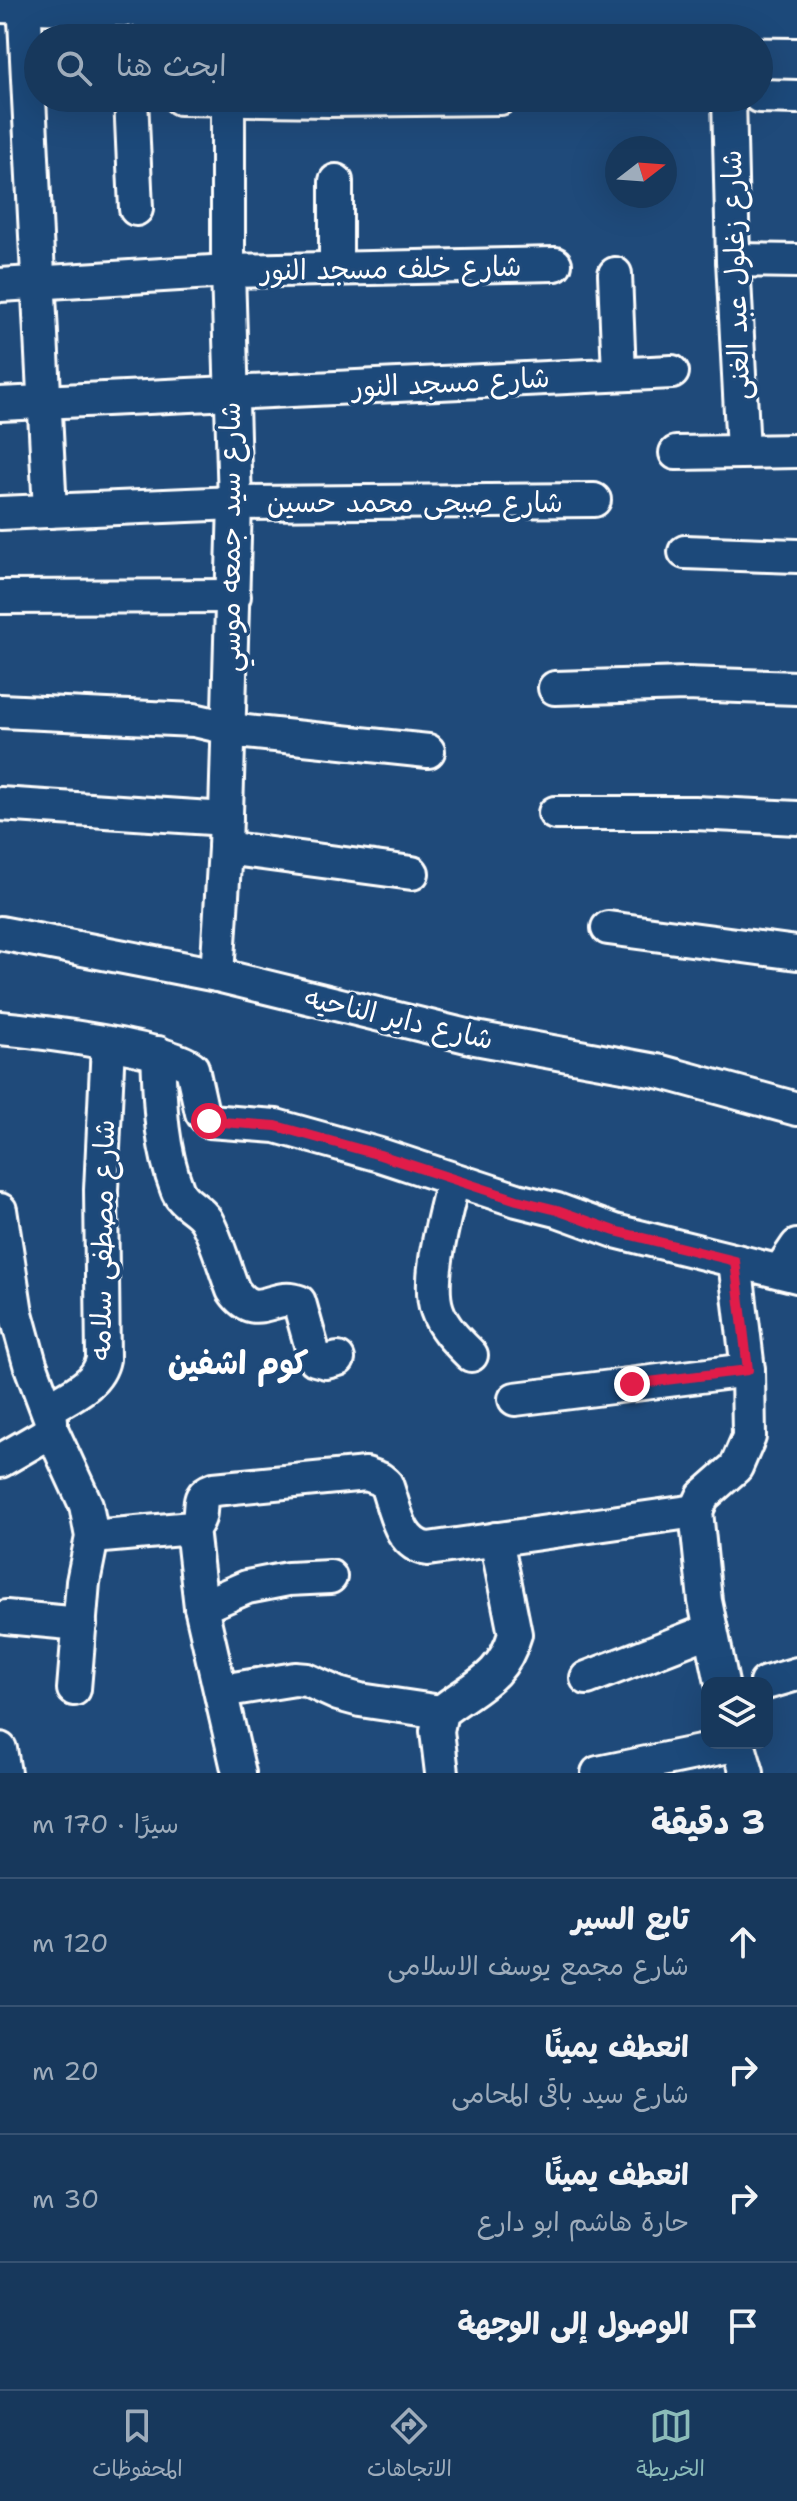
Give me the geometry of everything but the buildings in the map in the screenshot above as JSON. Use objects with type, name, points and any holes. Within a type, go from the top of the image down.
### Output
[{"type":"street","points":[[0,0],[167,2],[331,23],[410,5],[788,10]]},
{"type":"street","points":[[24,0],[22,96],[38,283],[50,511]]},
{"type":"street","points":[[773,96],[797,97]]},
{"type":"street","points":[[132,112],[136,209]]},
{"type":"street","name":"شارع سيد جمعه موسي","points":[[217,975],[226,834],[234,596],[228,112]]},
{"type":"street","name":"شارع زغلول عبد الغنى","points":[[729,112],[743,451]]},
{"type":"street","points":[[336,181],[336,269]]},
{"type":"street","points":[[733,260],[797,261]]},
{"type":"street","name":"شارع خلف مسجد النور","points":[[0,285],[228,271],[555,264]]},
{"type":"street","points":[[615,274],[619,374]]},
{"type":"street","name":"شارع مسجد النور","points":[[0,404],[672,372]]},
{"type":"street","points":[[676,453],[797,451]]},
{"type":"street","name":"شارع صبحى محمد حسين","points":[[0,513],[235,503],[594,500]]},
{"type":"street","points":[[685,552],[797,556]]},
{"type":"street","points":[[0,597],[234,596]]},
{"type":"street","points":[[555,688],[686,684],[797,688]]},
{"type":"street","points":[[0,711],[194,720],[246,732],[428,751]]},
{"type":"street","points":[[0,804],[226,834],[412,873]]},
{"type":"street","points":[[555,813],[695,813],[797,818]]},
{"type":"street","points":[[608,928],[797,953]]},
{"type":"street","name":"شارع داير الناحيه","points":[[0,933],[217,975],[475,1038],[662,1072],[770,1099],[797,1109]]},
{"type":"street","points":[[0,1028],[108,1044],[181,1060],[192,1068],[202,1113],[209,1121],[276,1126],[380,1155],[615,1231],[735,1261],[791,1264]]},
{"type":"street","name":"شارع مصطفى سلامه","points":[[0,1461],[43,1436],[50,1419],[100,1371],[103,1359],[101,1190],[108,1044]]},
{"type":"street","points":[[158,1053],[161,1120],[177,1190],[186,1203],[204,1217],[233,1290],[240,1300],[251,1306],[294,1299],[299,1302],[315,1359],[326,1362],[338,1359]]},
{"type":"street","points":[[453,1180],[432,1287],[437,1311],[446,1328],[471,1355]]},
{"type":"street","points":[[0,1210],[16,1313],[30,1364],[86,1505],[92,1537],[83,1582],[74,1689]]},
{"type":"street","points":[[721,1677],[705,1601],[696,1511],[703,1496],[736,1467],[749,1437],[748,1370],[735,1261]]},
{"type":"street","points":[[515,1399],[748,1370]]},
{"type":"street","points":[[239,1773],[209,1649],[192,1528],[200,1518],[200,1499],[208,1491],[366,1474],[386,1484],[404,1536],[418,1547],[428,1549],[696,1511]]},
{"type":"street","points":[[92,1537],[192,1528]]},
{"type":"street","points":[[442,1773],[437,1731],[441,1712],[488,1679],[511,1647],[515,1634],[496,1539]]},
{"type":"street","points":[[201,1607],[247,1587],[288,1579],[330,1577]]},
{"type":"street","points":[[6,1617],[80,1624]]},
{"type":"street","points":[[587,1678],[711,1630]]},
{"type":"street","points":[[773,1681],[797,1674]]},
{"type":"street","points":[[221,1691],[295,1679],[307,1680],[347,1697],[441,1712]]},
{"type":"street","points":[[0,1749],[4,1773]]},
{"type":"street","points":[[598,1773],[741,1753]]},
{"type":"district","name":"كوم اشفين","points":[[238,1363]]},
{"type":"route","points":[[209,1121],[276,1126],[380,1155],[615,1231],[735,1261],[748,1370],[632,1384]]}]
